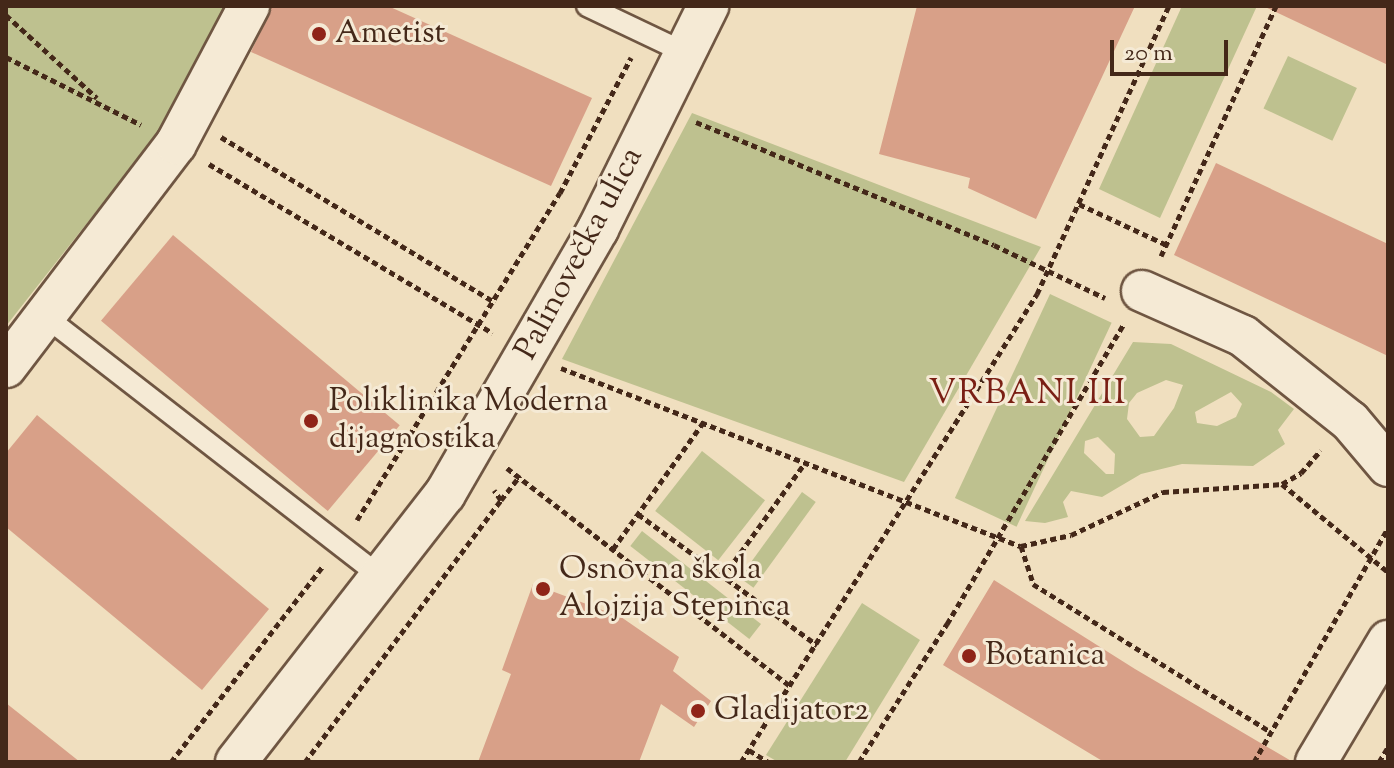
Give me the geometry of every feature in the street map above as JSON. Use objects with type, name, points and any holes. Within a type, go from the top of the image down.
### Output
[{"type":"street","points":[[6,367],[182,132],[249,6]]},
{"type":"street","name":"Palinovečka ulica","points":[[236,762],[445,494],[598,229],[708,6]]},
{"type":"street","points":[[1137,301],[1243,336],[1350,421],[1388,466]]},
{"type":"street","points":[[1316,762],[1388,641]]},
{"type":"lane","points":[[587,6],[684,52]]},
{"type":"lane","points":[[46,317],[382,578]]},
{"type":"path","points":[[741,762],[908,503],[1049,269],[1169,6]]},
{"type":"path","points":[[859,762],[999,537],[1137,301],[1167,245],[1276,6]]},
{"type":"path","points":[[6,15],[100,101]]},
{"type":"path","points":[[171,762],[340,545],[495,302],[573,168],[642,32]]},
{"type":"path","points":[[6,57],[100,101],[182,132],[495,302]]},
{"type":"path","points":[[687,111],[700,126],[1049,269],[1137,301]]},
{"type":"path","points":[[182,132],[480,327],[527,354],[1021,546],[1071,535],[1163,492],[1282,484],[1301,473],[1328,442]]},
{"type":"path","points":[[1079,204],[1167,245]]},
{"type":"path","points":[[613,549],[703,423]]},
{"type":"path","points":[[723,577],[805,463]]},
{"type":"path","points":[[502,464],[790,686]]},
{"type":"path","points":[[501,500],[520,476]]},
{"type":"path","points":[[1282,484],[1373,554],[1388,572]]},
{"type":"path","points":[[638,514],[817,645]]},
{"type":"path","points":[[1254,762],[1388,528]]},
{"type":"path","points":[[1021,546],[1033,584],[1271,732]]},
{"type":"path","points":[[1379,762],[1388,747]]},
{"type":"path","points":[[748,750],[768,762]]},
{"type":"green space","points":[[6,6],[228,6],[172,115],[6,326]]},
{"type":"green space","points":[[1182,6],[1257,6],[1160,218],[1099,189]]},
{"type":"green space","points":[[1288,56],[1357,88],[1332,141],[1263,109]]},
{"type":"green space","points":[[692,113],[1041,247],[904,482],[562,359]]},
{"type":"green space","points":[[1050,294],[1112,323],[1017,527],[955,498]]},
{"type":"green space","points":[[1133,342],[1171,344],[1271,392],[1294,409],[1278,430],[1285,444],[1253,466],[1182,464],[1141,474],[1102,497],[1071,491],[1063,502],[1068,517],[1045,523],[1025,521]],"holes":[[[1166,380],[1183,385],[1174,408],[1154,436],[1140,437],[1127,419],[1129,403],[1137,393]],[[1231,392],[1242,404],[1236,417],[1217,426],[1197,423],[1195,412]],[[1098,437],[1115,454],[1114,474],[1106,474],[1084,453],[1085,441]]]},
{"type":"green space","points":[[702,451],[765,500],[718,560],[655,511]]},
{"type":"green space","points":[[802,492],[816,502],[753,588],[740,578]]},
{"type":"green space","points":[[642,531],[761,624],[749,639],[630,546]]},
{"type":"green space","points":[[862,603],[920,640],[845,762],[778,762],[766,755]]},
{"type":"building","points":[[272,6],[388,6],[592,98],[551,186],[251,52]]},
{"type":"building","points":[[917,6],[1135,6],[1036,219],[968,188],[970,178],[879,154]]},
{"type":"building","points":[[1263,6],[1388,6],[1388,65]]},
{"type":"building","points":[[1216,163],[1388,244],[1388,356],[1174,255]]},
{"type":"building","points":[[173,235],[400,425],[328,511],[101,321]]},
{"type":"building","points":[[37,415],[269,609],[202,690],[6,527],[6,453]]},
{"type":"building","points":[[994,580],[1135,669],[1293,762],[1104,762],[943,665]]},
{"type":"building","points":[[533,584],[621,617],[679,657],[673,671],[711,701],[694,727],[661,704],[639,762],[478,762],[511,674],[502,670]]},
{"type":"building","points":[[6,703],[80,762],[6,762]]},
{"type":"place","name":"Ametist","points":[[319,34]]},
{"type":"place","name":"Poliklinika Moderna dijagnostika","points":[[311,421]]},
{"type":"place","name":"Osnovna škola Alojzija Stepinca","points":[[543,589]]},
{"type":"place","name":"Botanica","points":[[969,656]]},
{"type":"place","name":"Gladijator2","points":[[698,711]]},
{"type":"district","name":"VRBANI III","points":[[1028,395]]}]
